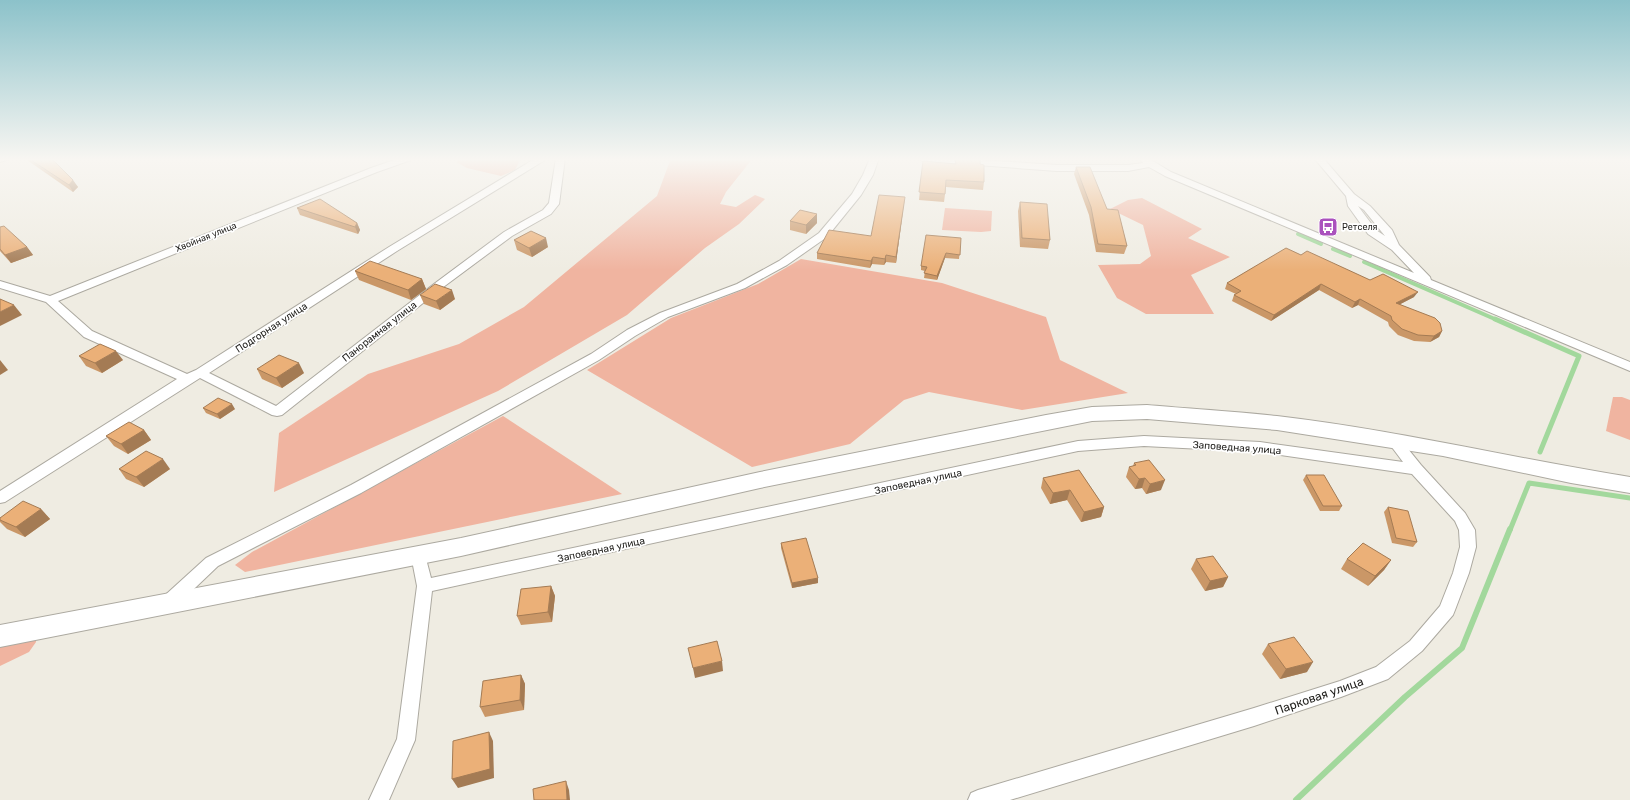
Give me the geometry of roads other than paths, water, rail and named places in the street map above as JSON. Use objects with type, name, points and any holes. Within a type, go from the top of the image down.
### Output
[{"type":"street","name":"Хвойная улица","points":[[50,300],[311,195]]},
{"type":"street","name":"Подгорная улица","points":[[0,498],[188,379],[200,373],[393,249],[481,195]]},
{"type":"street","name":"Панорамная улица","points":[[200,373],[277,412],[438,286],[508,234],[547,212],[554,204],[555,195]]},
{"type":"street","points":[[167,603],[212,562],[363,485],[595,357],[631,333],[664,315],[741,286],[783,263],[823,235],[856,195]]},
{"type":"street","points":[[1219,195],[1630,367]]},
{"type":"street","points":[[1350,195],[1353,206],[1372,232],[1396,248],[1430,284]]},
{"type":"street","points":[[0,284],[50,300],[88,334],[188,379]]},
{"type":"street","points":[[0,636],[419,555],[760,480],[1092,414],[1147,412],[1277,423],[1442,449],[1571,475],[1630,485]]},
{"type":"street","name":"Заповедная улица","points":[[425,586],[1078,446],[1144,441],[1260,447],[1416,469]]},
{"type":"street","name":"Парковая улица","points":[[978,800],[1254,717],[1341,689],[1382,673],[1416,646],[1447,610],[1461,572],[1468,547],[1467,530],[1460,517],[1416,469],[1395,442]]},
{"type":"street","points":[[379,800],[406,740],[425,586],[419,555]]},
{"type":"waterway","points":[[1298,234],[1321,244]]},
{"type":"waterway","points":[[1333,249],[1350,256]]},
{"type":"waterway","points":[[1364,262],[1497,320]]},
{"type":"waterway","points":[[1495,319],[1579,356],[1540,452]]},
{"type":"waterway","points":[[1510,530],[1529,483],[1630,498]]},
{"type":"waterway","points":[[1296,800],[1405,697],[1462,648],[1510,529]]},
{"type":"place","name":"Ретселя","points":[[1328,227]]}]
